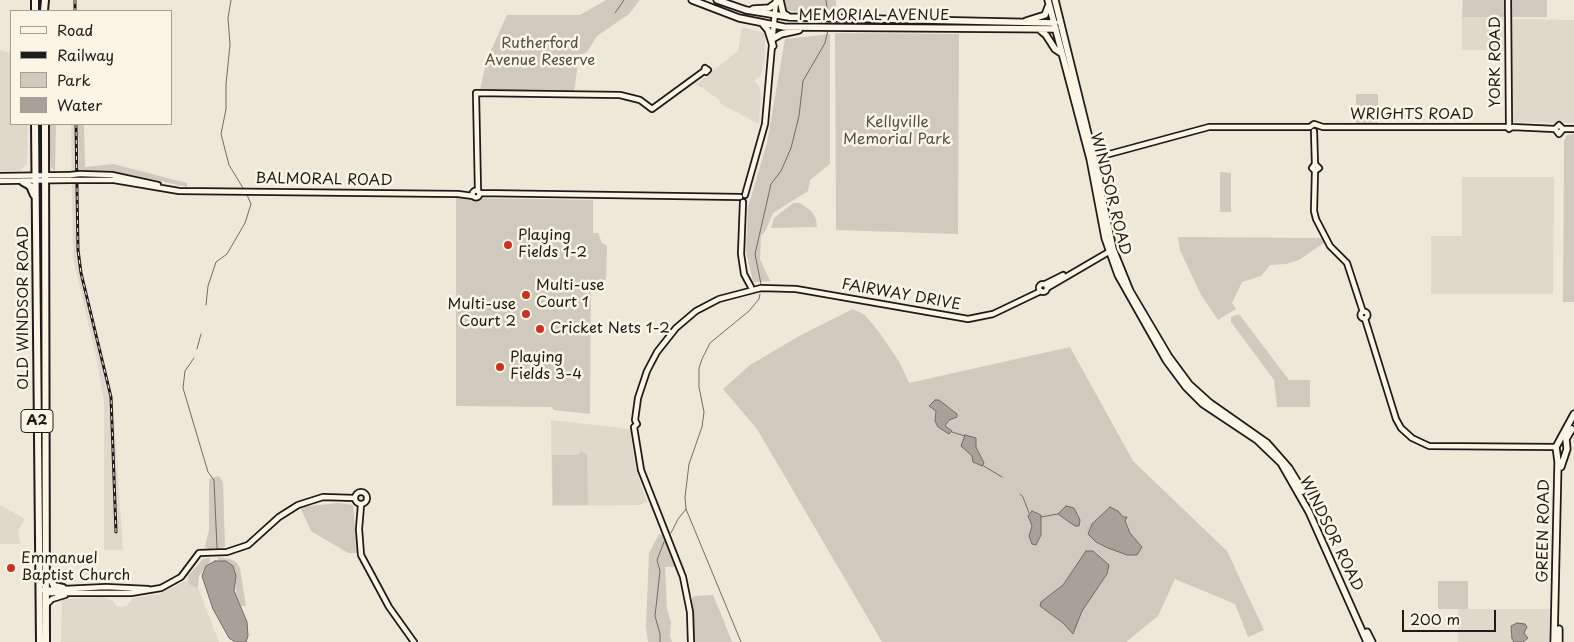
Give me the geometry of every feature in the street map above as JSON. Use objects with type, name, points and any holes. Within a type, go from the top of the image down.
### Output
[{"type":"highway","name":"OLD WINDSOR ROAD","points":[[35,125],[43,592],[40,642]]},
{"type":"highway","name":"OLD WINDSOR ROAD","points":[[45,125],[47,571],[43,592],[47,604],[46,642]]},
{"type":"highway","points":[[23,182],[30,186],[36,198]]},
{"type":"highway","points":[[47,571],[54,586],[63,588]]},
{"type":"main road","name":"MEMORIAL AVENUE","points":[[692,0],[729,16],[775,26],[803,28],[1039,30],[1057,26]]},
{"type":"main road","name":"MEMORIAL AVENUE","points":[[716,0],[746,10],[788,17],[1022,22],[1057,26]]},
{"type":"main road","name":"WINDSOR ROAD","points":[[1055,0],[1061,54],[1092,159]]},
{"type":"main road","points":[[746,10],[769,8],[777,1],[783,13],[788,17]]},
{"type":"main road","points":[[1022,22],[1045,15],[1048,2]]},
{"type":"main road","name":"WINDSOR ROAD","points":[[1048,2],[1057,26],[1092,159],[1111,250],[1127,293],[1166,360],[1186,387],[1203,404],[1257,440],[1284,468],[1310,512],[1367,642]]},
{"type":"main road","points":[[763,24],[768,30],[773,46]]},
{"type":"main road","points":[[774,38],[803,28]]},
{"type":"main road","points":[[1039,30],[1046,35],[1055,49],[1061,54]]},
{"type":"main road","name":"WINDSOR ROAD","points":[[1111,250],[1130,291],[1172,362],[1189,384],[1210,404],[1267,444],[1294,474],[1310,504],[1372,642]]},
{"type":"main road","points":[[1566,449],[1562,454],[1557,448],[1574,414]]},
{"type":"main road","name":"GREEN ROAD","points":[[1559,642],[1560,479],[1566,440],[1574,424]]},
{"type":"main road","name":"GREEN ROAD","points":[[1554,642],[1557,448]]},
{"type":"street","name":"YORK ROAD","points":[[1508,0],[1510,126]]},
{"type":"street","points":[[748,289],[740,249],[743,196],[762,138],[767,103],[767,87],[770,83],[767,80],[773,46],[777,1]]},
{"type":"street","points":[[476,192],[476,93],[620,95],[640,100],[652,109],[704,71]]},
{"type":"street","name":"WRIGHTS ROAD","points":[[1092,159],[1209,127],[1314,129],[1510,126],[1555,129],[1559,134],[1563,129],[1574,129]]},
{"type":"street","points":[[1314,129],[1314,164],[1318,167],[1316,171],[1314,211],[1316,219],[1330,246],[1347,263],[1363,312],[1367,314],[1365,319],[1396,419],[1401,428],[1412,438],[1429,446],[1557,448]]},
{"type":"street","points":[[0,176],[36,178]]},
{"type":"street","name":"BALMORAL ROAD","points":[[36,178],[80,177],[114,180],[189,192],[458,194],[476,192],[486,194],[743,196]]},
{"type":"street","points":[[0,181],[23,182],[36,178]]},
{"type":"street","name":"FAIRWAY DRIVE","points":[[691,642],[690,612],[684,576],[641,470],[634,427],[630,424],[634,420],[644,379],[664,342],[696,311],[718,299],[748,289],[796,289],[968,319],[993,314],[1040,290],[1041,285],[1046,286],[1111,250]]},
{"type":"street","points":[[355,498],[359,493],[365,494],[367,500],[361,504]]},
{"type":"street","points":[[43,592],[131,594],[154,590],[182,577],[199,553],[227,552],[248,545],[279,517],[304,502],[323,497],[355,498]]},
{"type":"street","points":[[355,498],[356,502],[361,504]]},
{"type":"street","points":[[361,504],[359,529],[361,555],[389,607],[414,642]]},
{"type":"street","points":[[43,592],[63,588],[106,587],[154,590]]},
{"type":"street","points":[[47,604],[52,599],[68,594]]},
{"type":"shaded area","points":[[1462,17],[1504,17],[1504,50],[1462,50]]},
{"type":"shaded area","points":[[1511,19],[1574,20],[1574,123],[1512,122]]},
{"type":"shaded area","points":[[742,27],[765,33],[765,57],[761,76],[754,80],[759,86],[761,95],[759,124],[719,103],[720,100],[696,84],[738,51]]},
{"type":"shaded area","points":[[0,50],[10,53],[10,125],[28,125],[27,164],[20,171],[0,171]]},
{"type":"shaded area","points":[[71,125],[78,125],[78,223],[81,264],[113,401],[123,550],[104,550],[104,401],[96,356],[73,258]]},
{"type":"shaded area","points":[[1462,177],[1554,177],[1553,294],[1431,294],[1431,236],[1462,236]]},
{"type":"shaded area","points":[[551,420],[630,429],[635,466],[647,502],[639,505],[552,506]]},
{"type":"shaded area","points":[[0,505],[25,519],[18,531],[20,544],[0,544]]},
{"type":"shaded area","points":[[194,577],[219,642],[61,642],[62,599],[103,597],[113,601],[117,607],[127,606],[133,598],[159,594]]},
{"type":"shaded area","points":[[1458,609],[1550,609],[1549,642],[1458,642]]},
{"type":"green space","name":"Rutherford Avenue Reserve","points":[[606,0],[640,0],[629,14],[597,36],[587,52],[579,55],[574,92],[480,90],[487,59],[507,15],[580,15]]},
{"type":"green space","points":[[783,0],[836,0],[836,12],[834,14],[811,14],[787,10]]},
{"type":"green space","points":[[1463,0],[1547,0],[1547,17],[1462,17]]},
{"type":"green space","name":"Kellyville Memorial Park","points":[[835,33],[959,34],[958,234],[836,230]]},
{"type":"green space","points":[[830,34],[830,164],[810,180],[808,191],[773,213],[766,230],[761,236],[760,259],[770,281],[753,282],[746,251],[748,207],[767,143],[785,39]]},
{"type":"green space","points":[[1356,94],[1378,94],[1378,123],[1356,123]]},
{"type":"green space","points":[[48,125],[56,125],[55,172],[51,167]]},
{"type":"green space","points":[[78,125],[84,125],[85,167],[113,164],[187,183],[187,187],[133,175],[79,170]]},
{"type":"green space","points":[[1574,134],[1574,302],[1563,302],[1564,141],[1567,135]]},
{"type":"green space","points":[[1220,172],[1231,173],[1231,212],[1220,212]]},
{"type":"green space","points":[[41,189],[43,191],[43,587],[39,377]]},
{"type":"green space","points":[[456,198],[593,200],[593,233],[598,233],[602,243],[607,246],[606,280],[591,280],[590,414],[554,410],[551,407],[456,406]]},
{"type":"green space","points":[[793,203],[800,203],[811,211],[816,219],[817,227],[771,228],[774,218]]},
{"type":"green space","points":[[1178,237],[1323,238],[1325,242],[1299,260],[1286,264],[1270,265],[1261,276],[1242,282],[1232,303],[1236,309],[1218,320],[1200,293],[1180,250]]},
{"type":"green space","points":[[853,309],[865,315],[879,332],[900,363],[909,383],[1070,347],[1133,461],[1227,551],[1264,630],[1248,637],[1235,604],[1175,579],[1158,616],[1126,642],[882,642],[757,429],[723,389],[750,365],[801,335]]},
{"type":"green space","points":[[1239,314],[1289,380],[1310,380],[1310,407],[1277,407],[1274,380],[1231,322],[1231,317]]},
{"type":"green space","points":[[581,451],[587,455],[588,505],[553,505],[552,455],[579,455]]},
{"type":"green space","points":[[219,476],[223,482],[225,547],[208,549],[205,547],[209,529],[209,479]]},
{"type":"green space","points":[[338,503],[353,505],[357,553],[348,553],[311,531],[300,507]]},
{"type":"green space","points":[[659,534],[663,535],[675,567],[665,567],[667,609],[671,622],[670,636],[672,642],[648,642],[646,627],[649,553]]},
{"type":"green space","points":[[218,557],[236,562],[240,568],[246,606],[241,606],[236,597],[235,571],[226,561],[218,561]]},
{"type":"green space","points":[[210,558],[210,562],[199,576],[198,588],[189,584],[188,576],[203,559]]},
{"type":"green space","points":[[1438,581],[1468,581],[1468,609],[1438,609]]},
{"type":"green space","points":[[713,595],[732,642],[694,642],[692,598],[695,596]]},
{"type":"water","points":[[935,400],[939,400],[957,414],[957,417],[949,420],[945,426],[952,431],[949,434],[938,427],[935,421],[936,411],[929,406]]},
{"type":"water","points":[[965,435],[976,438],[976,447],[984,463],[982,466],[973,462],[972,456],[961,446]]},
{"type":"water","points":[[1066,506],[1074,508],[1080,520],[1079,526],[1075,526],[1058,514]]},
{"type":"water","points":[[1110,507],[1118,511],[1123,517],[1127,517],[1125,521],[1130,533],[1142,547],[1137,555],[1127,555],[1108,548],[1096,542],[1088,534],[1092,524]]},
{"type":"water","points":[[1032,511],[1041,515],[1041,535],[1036,545],[1032,544],[1029,536],[1032,526],[1028,516]]},
{"type":"water","points":[[1086,551],[1093,551],[1109,565],[1107,574],[1082,611],[1073,634],[1063,623],[1040,606],[1041,602],[1063,585]]},
{"type":"water","points":[[215,561],[226,561],[233,566],[236,576],[234,591],[247,622],[248,636],[246,642],[235,642],[229,638],[213,609],[202,576],[206,566]]},
{"type":"water","points":[[1517,623],[1525,624],[1527,627],[1524,633],[1528,638],[1523,642],[1514,642],[1512,639],[1511,626]]},
{"type":"waterway","points":[[231,0],[228,18],[230,45],[226,84],[226,109],[221,134],[229,165],[243,188]]},
{"type":"waterway","points":[[615,13],[624,0]]},
{"type":"waterway","points":[[826,0],[828,16]]},
{"type":"waterway","points":[[761,284],[755,254],[771,184],[781,171],[791,148],[799,116],[803,81],[825,43],[828,30]]},
{"type":"waterway","points":[[206,305],[208,286],[216,262],[227,254],[245,223],[251,204],[247,195]]},
{"type":"waterway","points":[[741,642],[686,509],[685,497],[689,464],[702,427],[704,412],[699,387],[699,368],[702,359],[710,343],[749,311],[759,299],[760,294]]},
{"type":"waterway","points":[[197,349],[201,334]]},
{"type":"waterway","points":[[194,358],[185,371],[183,388],[208,472],[214,480],[217,548]]},
{"type":"waterway","points":[[952,432],[965,436]]},
{"type":"waterway","points":[[982,465],[1002,477]]},
{"type":"waterway","points":[[1020,494],[1029,513]]},
{"type":"waterway","points":[[671,533],[686,509]]},
{"type":"waterway","points":[[1041,517],[1058,514]]},
{"type":"waterway","points":[[660,642],[660,634],[655,616],[660,571],[657,560],[664,542]]},
{"type":"railway","points":[[75,0],[75,10]]},
{"type":"railway","points":[[76,125],[78,250],[81,273],[111,397],[116,532]]},
{"type":"place","name":"Playing Fields 1-2","points":[[508,245]]},
{"type":"place","name":"Multi-use Court 1","points":[[526,295]]},
{"type":"place","name":"Multi-use Court 2","points":[[526,314]]},
{"type":"place","name":"Cricket Nets 1-2","points":[[540,329]]},
{"type":"place","name":"Playing Fields 3-4","points":[[500,367]]},
{"type":"place","name":"Emmanuel Baptist Church","points":[[11,568]]}]
